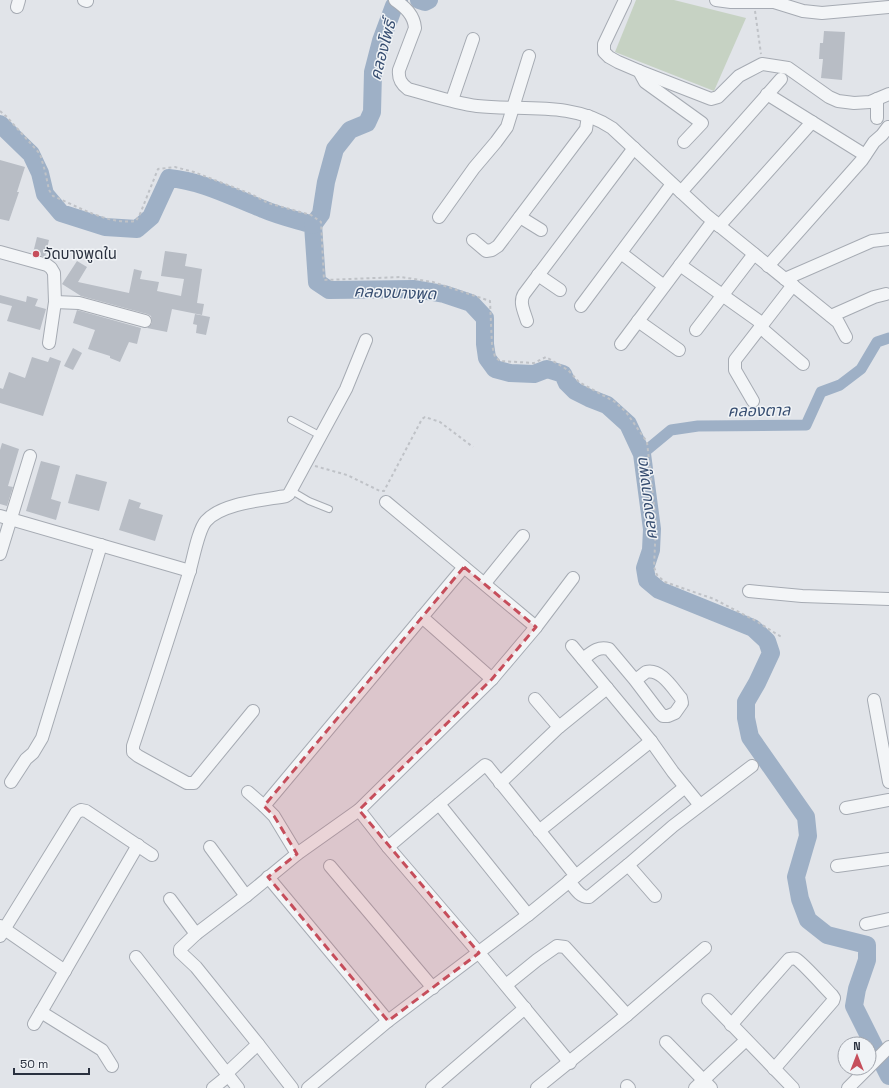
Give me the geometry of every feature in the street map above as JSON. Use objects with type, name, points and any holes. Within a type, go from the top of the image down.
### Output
[{"type":"street","points":[[625,0],[604,44],[603,49],[609,57],[639,71],[711,99],[718,97],[739,76],[762,64],[788,68],[829,98],[838,101],[854,103],[870,102],[889,94]]},
{"type":"street","points":[[716,0],[731,2],[774,2],[808,12],[822,13],[889,7]]},
{"type":"street","points":[[397,1],[412,17],[415,28],[399,70],[398,76],[403,85],[408,88],[478,106],[557,109],[597,119],[612,128],[716,223],[831,316],[841,325],[846,337]]},
{"type":"street","points":[[452,100],[473,38]]},
{"type":"street","points":[[439,216],[479,162],[502,135],[510,117],[529,56]]},
{"type":"street","points":[[639,71],[645,82],[702,123],[684,142]]},
{"type":"street","points":[[581,306],[621,253],[677,188],[781,78]]},
{"type":"street","points":[[767,94],[865,155]]},
{"type":"street","points":[[768,266],[865,155],[880,132],[877,99]]},
{"type":"street","points":[[473,240],[486,251],[496,249],[586,129],[588,116]]},
{"type":"street","points":[[621,344],[680,265],[716,223],[812,122]]},
{"type":"street","points":[[526,321],[521,298],[634,148]]},
{"type":"street","points":[[520,216],[541,230]]},
{"type":"street","points":[[754,400],[734,367],[736,357],[761,325],[789,282],[872,241],[889,239]]},
{"type":"street","points":[[0,252],[47,265],[54,273],[55,302],[49,343]]},
{"type":"street","points":[[621,253],[664,286]]},
{"type":"street","points":[[696,330],[754,254]]},
{"type":"street","points":[[680,265],[723,295],[761,325],[803,364]]},
{"type":"street","points":[[538,275],[560,290]]},
{"type":"street","points":[[831,316],[874,297],[886,294]]},
{"type":"street","points":[[55,302],[78,303],[145,321]]},
{"type":"street","points":[[638,321],[679,350]]},
{"type":"street","points":[[253,711],[194,783],[187,784],[133,752],[133,746],[190,571],[201,532],[206,521],[226,509],[286,496],[292,491],[346,389],[366,340]]},
{"type":"street","points":[[0,554],[5,518],[30,456]]},
{"type":"street","points":[[386,502],[536,627]]},
{"type":"street","points":[[5,518],[190,571]]},
{"type":"street","points":[[485,583],[523,536]]},
{"type":"street","points":[[11,782],[26,759],[33,753],[42,738],[101,545]]},
{"type":"street","points":[[264,806],[464,567]]},
{"type":"street","points":[[292,1088],[196,967],[180,952],[180,949],[196,934],[246,896],[297,854],[359,810],[492,679],[536,627],[573,578]]},
{"type":"street","points":[[749,591],[802,596],[889,600]]},
{"type":"street","points":[[422,617],[492,679]]},
{"type":"street","points":[[572,646],[651,741],[685,787],[700,804]]},
{"type":"street","points":[[584,659],[595,650],[603,647],[609,649],[635,680]]},
{"type":"street","points":[[500,783],[559,727],[607,688]]},
{"type":"street","points":[[535,699],[559,727]]},
{"type":"street","points":[[874,700],[889,782]]},
{"type":"street","points":[[539,831],[651,741]]},
{"type":"street","points":[[388,847],[484,765],[487,766],[539,831],[572,879],[581,895],[584,897],[589,897],[672,826],[752,766]]},
{"type":"street","points":[[308,1088],[388,1021],[528,915],[685,787]]},
{"type":"street","points":[[248,792],[274,816],[297,854]]},
{"type":"street","points":[[846,808],[889,800]]},
{"type":"street","points":[[439,804],[528,915]]},
{"type":"street","points":[[65,971],[1,930],[76,813],[86,810],[152,855]]},
{"type":"street","points":[[359,810],[388,847],[506,985],[570,1063]]},
{"type":"street","points":[[34,1024],[138,845]]},
{"type":"street","points":[[210,847],[246,896]]},
{"type":"street","points":[[838,866],[889,859]]},
{"type":"street","points":[[628,865],[655,896]]},
{"type":"street","points":[[330,866],[433,988]]},
{"type":"street","points":[[268,877],[388,1021]]},
{"type":"street","points":[[170,899],[196,934]]},
{"type":"street","points":[[866,924],[889,919]]},
{"type":"street","points":[[506,985],[557,946],[566,947],[627,1015]]},
{"type":"street","points":[[537,1088],[570,1063],[705,948]]},
{"type":"street","points":[[136,957],[238,1088]]},
{"type":"street","points":[[731,1025],[789,959],[794,958],[799,961],[827,989],[834,998],[833,1001],[774,1069]]},
{"type":"street","points":[[708,1000],[793,1088]]},
{"type":"street","points":[[432,1088],[525,1008]]},
{"type":"street","points":[[41,1012],[102,1050],[112,1066]]},
{"type":"street","points":[[666,1042],[703,1085],[746,1040]]},
{"type":"street","points":[[213,1088],[258,1044]]},
{"type":"street","points":[[877,1058],[888,1047]]},
{"type":"street","points":[[848,1088],[859,1076]]},
{"type":"lane","points":[[290,420],[321,436]]},
{"type":"lane","points":[[292,491],[308,501],[329,509]]},
{"type":"path","points":[[753,2],[762,64]]},
{"type":"path","points":[[0,111],[8,117],[40,154],[49,190],[53,196],[103,217],[126,222],[136,221],[158,169],[175,167],[194,172],[268,203],[311,215],[321,222],[324,280],[402,278],[433,282],[490,301],[492,345],[495,357],[500,361],[534,363],[546,357],[568,370],[579,382],[615,402],[626,412],[647,442],[656,522],[654,567],[657,575],[665,582],[714,599],[756,621],[783,638]]},
{"type":"path","points":[[307,463],[347,475],[380,490],[384,490],[422,419],[426,417],[440,422],[473,447]]},
{"type":"highlighted area","points":[[464,567],[536,627],[492,679],[359,810],[479,953],[388,1021],[268,877],[297,854],[274,816],[264,806]]},
{"type":"green space","points":[[636,0],[674,0],[746,18],[714,91],[615,52]]},
{"type":"building","points":[[824,31],[845,32],[842,80],[821,78],[823,59],[819,59],[820,43],[823,43]]},
{"type":"building","points":[[0,160],[25,167],[17,192],[19,192],[9,221],[0,219]]},
{"type":"building","points":[[37,237],[49,240],[45,257],[33,253]]},
{"type":"building","points":[[165,251],[187,254],[185,266],[202,269],[197,303],[204,304],[202,315],[172,309],[167,332],[147,328],[152,323],[151,316],[147,314],[81,296],[62,284],[77,261],[87,267],[78,282],[129,293],[134,269],[142,271],[140,279],[159,282],[157,291],[181,296],[184,279],[161,276]]},
{"type":"building","points":[[0,295],[26,302],[27,296],[38,299],[35,306],[46,309],[40,330],[7,321],[12,306],[0,303]]},
{"type":"building","points":[[77,310],[141,328],[137,344],[129,342],[120,362],[110,358],[110,356],[88,349],[95,330],[73,323]]},
{"type":"building","points":[[195,314],[210,317],[206,335],[196,333],[197,325],[193,324]]},
{"type":"building","points":[[73,348],[82,353],[73,370],[64,366]]},
{"type":"building","points":[[32,357],[48,362],[50,357],[61,361],[43,416],[0,403],[0,388],[3,389],[9,372],[25,378]]},
{"type":"building","points":[[2,443],[19,449],[8,486],[13,487],[7,506],[0,504],[0,450]]},
{"type":"building","points":[[41,461],[60,466],[51,499],[61,502],[56,520],[26,511]]},
{"type":"building","points":[[76,474],[107,482],[99,511],[68,503]]},
{"type":"building","points":[[129,499],[141,503],[139,508],[163,515],[155,541],[119,530]]},
{"type":"waterway","name":"คลองโพธิ์","points":[[313,225],[321,214],[326,182],[335,149],[350,130],[367,123],[372,112],[373,72],[381,41],[394,6],[399,0]]},
{"type":"waterway","name":"คลองโพธิ์","points":[[419,0],[425,2],[429,0]]},
{"type":"waterway","name":"คลองบางพูด","points":[[0,124],[31,154],[40,173],[45,194],[61,213],[105,227],[137,229],[151,217],[169,178],[193,182],[217,190],[275,214],[313,225],[317,282],[329,290],[415,289],[444,294],[471,303],[485,318],[485,344],[487,358],[495,369],[510,373],[534,374],[547,369],[563,374],[567,383],[575,391],[607,405],[628,424],[642,454],[652,529],[651,550],[645,568],[647,580],[659,590],[753,628],[767,641],[771,653],[746,702],[746,718],[750,737],[806,817],[808,836],[796,877],[800,899],[808,920],[827,935],[867,945],[867,960],[857,989],[854,1006],[889,1076]]},
{"type":"waterway","name":"คลองตาล","points":[[642,454],[671,430],[698,426],[806,425],[821,392],[840,385],[861,369],[877,342],[889,338]]},
{"type":"place","name":"วัดบางพูดใน","points":[[36,254]]}]
